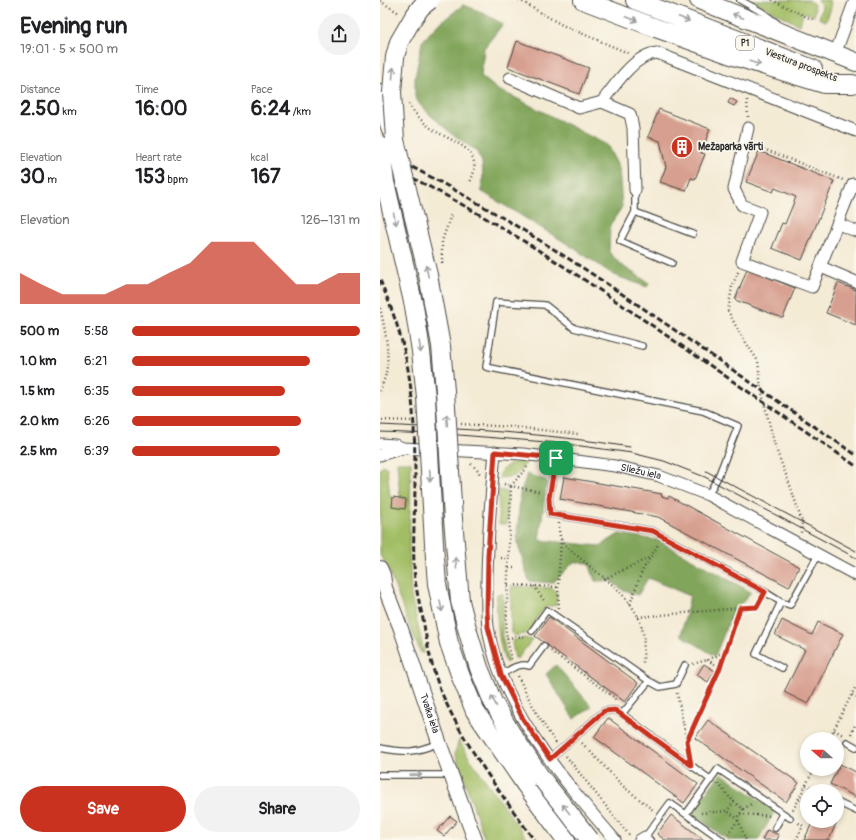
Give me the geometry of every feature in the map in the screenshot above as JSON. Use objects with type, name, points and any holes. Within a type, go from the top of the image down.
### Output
[{"type":"main road","points":[[430,0],[421,7],[412,18],[399,42],[394,57],[388,143],[382,176],[414,306],[421,351],[426,397],[437,584],[449,643],[475,711],[525,784],[566,840]]},
{"type":"main road","points":[[583,0],[737,58],[824,84],[854,85]]},
{"type":"main road","name":"Viestura prospekts","points":[[635,0],[854,85]]},
{"type":"main road","name":"P1","points":[[699,0],[856,62]]},
{"type":"main road","points":[[380,94],[388,143],[428,275],[441,346],[456,566],[460,601],[468,632],[479,668],[490,695],[512,734],[539,775],[590,840]]},
{"type":"street","points":[[835,54],[855,0]]},
{"type":"street","points":[[510,78],[579,108],[602,102],[628,69],[640,58],[652,53],[657,53],[856,131]]},
{"type":"street","points":[[602,102],[630,114],[633,128],[635,190]]},
{"type":"street","points":[[748,128],[734,189],[742,205],[760,212],[742,260],[812,287],[853,184]]},
{"type":"street","points":[[838,224],[856,231]]},
{"type":"street","points":[[821,267],[856,282]]},
{"type":"street","name":"Sliežu iela","points":[[380,444],[395,445],[403,448],[495,452],[556,458],[615,466],[659,476],[708,495],[856,575]]},
{"type":"street","name":"Sliežu iela","points":[[380,455],[403,448]]},
{"type":"street","points":[[495,452],[488,555],[487,611],[488,627],[501,675],[523,719],[550,759],[615,840]]},
{"type":"street","name":"Tvaika iela","points":[[380,568],[383,575],[383,585],[401,629],[475,840]]},
{"type":"lane","points":[[740,0],[762,12],[800,40]]},
{"type":"lane","points":[[635,190],[636,212],[620,241],[672,263]]},
{"type":"lane","points":[[636,212],[693,234]]},
{"type":"lane","points":[[642,346],[574,328],[545,305],[496,302],[486,367],[703,411],[738,426],[718,477],[708,495]]},
{"type":"lane","points":[[556,458],[549,498],[550,514],[653,531],[781,602],[790,605],[818,555]]},
{"type":"lane","points":[[781,602],[756,654],[782,668]]},
{"type":"lane","points":[[532,631],[547,610],[649,681],[660,687],[676,684],[685,665]]},
{"type":"lane","points":[[501,675],[525,664],[529,666],[544,646]]},
{"type":"lane","points":[[622,714],[649,681]]},
{"type":"lane","points":[[550,759],[604,711],[615,710],[710,780]]},
{"type":"lane","points":[[380,748],[398,752],[412,752],[440,742]]},
{"type":"lane","points":[[847,742],[856,747]]},
{"type":"lane","points":[[686,814],[718,769],[782,816],[790,818]]},
{"type":"lane","points":[[380,775],[452,775]]},
{"type":"lane","points":[[645,839],[670,803],[722,840]]},
{"type":"lane","points":[[844,805],[856,811]]},
{"type":"lane","points":[[775,828],[782,816]]},
{"type":"path","points":[[772,0],[816,21]]},
{"type":"path","points":[[407,99],[415,112],[430,128],[465,148],[472,155],[475,168],[470,183]]},
{"type":"path","points":[[747,100],[748,128]]},
{"type":"path","points":[[745,142],[853,184]]},
{"type":"path","points":[[742,260],[732,287],[728,311],[739,332],[758,361],[761,389],[775,446],[802,522],[801,545]]},
{"type":"path","points":[[380,308],[385,330],[388,356],[386,374],[380,391]]},
{"type":"path","points":[[382,420],[413,422]]},
{"type":"path","points":[[458,424],[513,427],[578,434]]},
{"type":"path","points":[[511,486],[550,494]]},
{"type":"path","points":[[554,615],[559,608],[558,587],[561,539],[558,515]]},
{"type":"path","points":[[630,604],[638,580],[663,536]]},
{"type":"path","points":[[561,539],[570,550],[630,604],[638,616],[644,638],[642,675]]},
{"type":"path","points":[[604,579],[651,556]]},
{"type":"path","points":[[502,558],[509,558]]},
{"type":"path","points":[[508,568],[515,568]]},
{"type":"path","points":[[508,585],[558,587]]},
{"type":"path","points":[[534,586],[544,601],[547,610]]},
{"type":"path","points":[[638,616],[757,607],[765,592]]},
{"type":"path","points":[[687,741],[720,668],[740,608]]},
{"type":"path","points":[[544,646],[615,698],[615,710]]},
{"type":"path","points":[[685,665],[707,660],[726,651]]},
{"type":"path","points":[[707,660],[720,668]]},
{"type":"path","points":[[676,684],[691,765]]},
{"type":"path","points":[[837,732],[834,730],[856,686]]},
{"type":"path","points":[[852,695],[856,697]]},
{"type":"path","points":[[576,737],[624,786],[660,816]]},
{"type":"path","points":[[806,784],[810,776]]},
{"type":"path","points":[[710,780],[718,785],[743,809],[727,835]]},
{"type":"path","points":[[790,818],[799,800]]},
{"type":"path","points":[[727,811],[734,802]]},
{"type":"path","points":[[686,814],[727,811],[737,819],[746,840]]},
{"type":"path","points":[[740,814],[782,816]]},
{"type":"path","points":[[796,840],[802,828]]},
{"type":"green space","points":[[751,0],[809,0],[814,5],[815,14],[814,16],[804,12],[799,25]]},
{"type":"green space","points":[[818,0],[830,0],[831,8],[826,21],[819,18],[822,7]]},
{"type":"green space","points":[[463,5],[477,10],[503,24],[484,48],[481,76],[498,90],[607,145],[619,168],[622,207],[610,225],[609,252],[621,265],[649,283],[647,287],[614,275],[566,243],[481,191],[483,176],[482,162],[476,151],[451,133],[420,105],[415,97],[415,78],[422,42],[435,27]]},
{"type":"green space","points":[[520,461],[527,462],[515,476],[499,478],[504,468]]},
{"type":"green space","points":[[397,462],[411,462],[409,548],[411,596],[424,653],[421,653],[389,571],[380,555],[380,468],[383,465],[387,468],[390,497],[393,497],[405,508],[406,499],[400,498]]},
{"type":"green space","points":[[527,474],[547,481],[539,540],[600,546],[619,534],[657,540],[751,592],[731,616],[715,656],[681,635],[690,596],[648,578],[638,595],[624,591],[611,581],[595,581],[589,563],[574,562],[553,583],[529,581],[517,541],[520,494]]},
{"type":"green space","points":[[498,490],[505,491],[507,494],[507,524],[499,524]]},
{"type":"green space","points":[[514,586],[553,588],[557,593],[556,605],[546,607],[539,615],[529,633],[514,636],[511,633],[511,588]]},
{"type":"green space","points":[[497,594],[503,594],[502,635],[508,662],[505,662],[499,637],[497,620]]},
{"type":"green space","points":[[524,638],[532,640],[518,658],[515,658],[512,643],[513,640]]},
{"type":"green space","points":[[556,665],[592,707],[574,719],[546,674]]},
{"type":"green space","points":[[459,740],[470,759],[528,840],[485,840],[455,753]]},
{"type":"green space","points":[[721,773],[775,811],[758,840],[728,840],[691,813]]},
{"type":"building","points":[[517,41],[589,68],[579,94],[508,67]]},
{"type":"building","points":[[730,98],[737,102],[734,106],[728,103]]},
{"type":"building","name":"Mežaparka vārti","points":[[659,109],[710,129],[701,153],[705,154],[695,179],[691,178],[686,191],[660,182],[666,167],[660,141],[648,137]]},
{"type":"building","points":[[759,151],[834,181],[802,260],[772,248],[782,223],[785,224],[796,197],[775,188],[773,192],[746,182]]},
{"type":"building","points":[[747,269],[795,288],[783,318],[735,300]]},
{"type":"building","points":[[838,283],[856,290],[856,325],[826,313]]},
{"type":"building","points":[[564,477],[662,494],[661,496],[668,498],[669,496],[799,567],[789,587],[658,517],[560,499]]},
{"type":"building","points":[[393,497],[406,499],[405,509],[392,507]]},
{"type":"building","points":[[549,617],[638,683],[625,702],[535,636]]},
{"type":"building","points":[[782,620],[812,635],[818,622],[843,634],[808,704],[784,692],[805,650],[775,635]]},
{"type":"building","points":[[704,664],[715,671],[708,682],[697,675]]},
{"type":"building","points":[[608,718],[698,784],[684,803],[594,737]]},
{"type":"building","points":[[708,720],[799,783],[786,802],[695,738]]},
{"type":"building","points":[[844,766],[856,772],[856,797],[844,791],[844,784],[830,784],[834,776],[844,776]]},
{"type":"building","points":[[671,815],[704,840],[665,840],[657,834]]},
{"type":"building","points":[[450,816],[457,821],[444,836],[437,831]]},
{"type":"building","points":[[810,828],[834,828],[829,840],[804,840]]},
{"type":"building","points":[[767,830],[779,835],[777,840],[762,840]]},
{"type":"tram line","points":[[380,425],[537,435],[630,447]]},
{"type":"tram line","points":[[380,432],[459,435],[559,443],[632,453],[664,461],[705,477],[856,558]]},
{"type":"tram line","points":[[706,471],[856,551]]},
{"type":"railway","points":[[380,151],[500,216],[576,264],[652,314],[856,455]]},
{"type":"railway","points":[[380,162],[458,202],[533,247],[643,319],[856,466]]},
{"type":"railway","points":[[380,280],[400,335],[408,369],[415,448],[414,568],[415,580],[432,663],[440,689],[460,729],[495,786],[534,840]]},
{"type":"place","name":"Mežaparka vārti","points":[[682,147]]},
{"type":"route","points":[[495,452],[556,458],[549,498],[550,514],[653,531],[765,592],[757,607],[740,608],[720,668],[687,741],[691,765],[615,710],[604,711],[550,759],[523,719],[501,675],[488,627],[487,611],[488,555],[495,452]]}]
